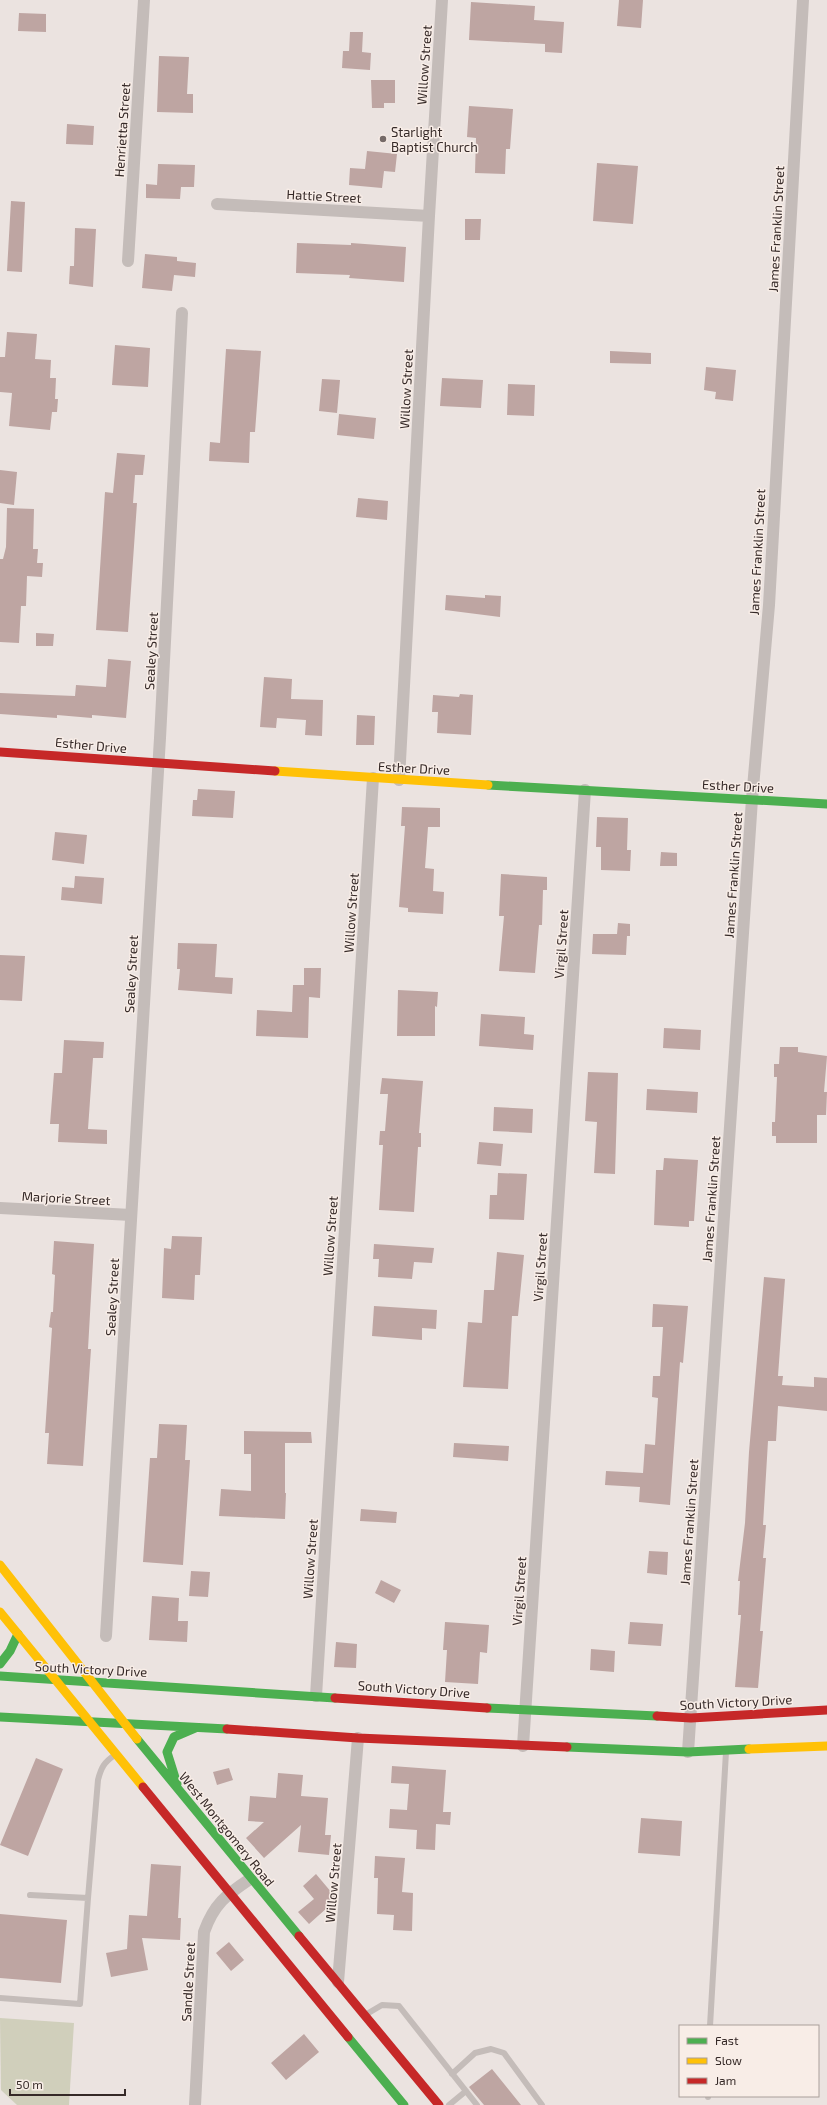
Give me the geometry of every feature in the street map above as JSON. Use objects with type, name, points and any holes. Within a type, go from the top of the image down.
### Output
[{"type":"main road","name":"Esther Drive","points":[[0,752],[399,780],[827,804]]},
{"type":"main road","name":"West Montgomery Road","points":[[0,1565],[181,1795],[439,2105]]},
{"type":"main road","points":[[0,1612],[404,2105]]},
{"type":"main road","points":[[0,1664],[10,1651],[18,1634]]},
{"type":"main road","name":"South Victory Drive","points":[[0,1676],[525,1710],[691,1718],[827,1710]]},
{"type":"main road","points":[[0,1716],[92,1723],[198,1727],[358,1738],[522,1746],[688,1752],[827,1746]]},
{"type":"main road","points":[[181,1795],[167,1752],[174,1737],[198,1727]]},
{"type":"street","name":"Henrietta Street","points":[[128,261],[144,0]]},
{"type":"street","name":"Willow Street","points":[[399,780],[442,0]]},
{"type":"street","name":"James Franklin Street","points":[[688,1752],[752,800],[769,605],[803,0]]},
{"type":"street","name":"Hattie Street","points":[[217,204],[429,216]]},
{"type":"street","name":"Sealey Street","points":[[106,1636],[158,763],[182,313]]},
{"type":"street","name":"Willow Street","points":[[316,1696],[373,778]]},
{"type":"street","name":"Virgil Street","points":[[522,1746],[585,790]]},
{"type":"street","name":"Marjorie Street","points":[[0,1208],[131,1215]]},
{"type":"street","name":"Willow Street","points":[[338,1982],[358,1738]]},
{"type":"street","name":"Sandle Street","points":[[195,2105],[204,1932],[210,1915],[222,1899],[250,1879]]},
{"type":"lane","points":[[710,2025],[726,1750]]},
{"type":"lane","points":[[0,1998],[80,2004],[98,1780],[101,1768],[105,1762],[116,1754]]},
{"type":"lane","points":[[30,1895],[88,1898]]},
{"type":"lane","points":[[365,2015],[382,2005],[399,2006],[477,2105]]},
{"type":"lane","points":[[452,2074],[475,2053],[491,2049],[504,2053],[542,2105]]},
{"type":"lane","points":[[449,2105],[466,2091]]},
{"type":"green space","points":[[0,2018],[74,2023],[69,2105],[17,2105],[1,2090]]},
{"type":"building","points":[[619,0],[643,0],[641,28],[617,26]]},
{"type":"building","points":[[471,2],[535,6],[534,20],[564,22],[562,53],[545,52],[545,44],[469,40]]},
{"type":"building","points":[[19,13],[46,14],[46,32],[18,31]]},
{"type":"building","points":[[350,32],[363,32],[362,52],[371,53],[370,70],[342,68],[343,51],[349,51]]},
{"type":"building","points":[[159,56],[189,57],[187,94],[193,94],[193,113],[157,112]]},
{"type":"building","points":[[371,80],[395,80],[395,103],[384,103],[384,108],[372,108]]},
{"type":"building","points":[[469,106],[513,109],[510,149],[506,149],[505,174],[475,173],[476,138],[467,137]]},
{"type":"building","points":[[67,124],[94,126],[93,145],[66,144]]},
{"type":"building","points":[[367,151],[397,154],[395,172],[384,171],[382,188],[349,185],[350,168],[365,169]]},
{"type":"building","points":[[597,163],[638,166],[633,224],[593,221]]},
{"type":"building","points":[[158,164],[195,165],[194,187],[181,187],[180,199],[146,198],[146,184],[157,185]]},
{"type":"building","points":[[11,201],[25,202],[22,272],[7,271]]},
{"type":"building","points":[[465,219],[481,219],[480,240],[465,240]]},
{"type":"building","points":[[75,228],[96,229],[93,287],[69,284],[70,266],[74,266]]},
{"type":"building","points":[[297,243],[351,245],[351,243],[406,247],[404,282],[349,278],[350,275],[296,273]]},
{"type":"building","points":[[145,254],[177,257],[177,261],[196,263],[195,277],[174,275],[172,291],[142,288]]},
{"type":"building","points":[[7,332],[37,334],[35,359],[51,360],[50,378],[56,378],[55,399],[58,399],[57,412],[52,412],[50,430],[9,426],[12,393],[0,392],[0,357],[5,357]]},
{"type":"building","points":[[115,345],[150,348],[148,387],[112,385]]},
{"type":"building","points":[[226,349],[261,351],[255,432],[250,432],[249,463],[209,461],[210,442],[220,443]]},
{"type":"building","points":[[610,351],[651,353],[651,364],[610,363]]},
{"type":"building","points":[[706,367],[736,370],[733,401],[715,399],[716,392],[704,390]]},
{"type":"building","points":[[442,378],[483,380],[481,408],[440,406]]},
{"type":"building","points":[[322,379],[340,380],[337,413],[319,411]]},
{"type":"building","points":[[508,384],[535,385],[534,416],[507,415]]},
{"type":"building","points":[[339,414],[376,418],[374,439],[337,435]]},
{"type":"building","points":[[117,453],[145,455],[143,475],[135,475],[133,503],[137,503],[128,632],[96,630],[105,492],[113,493]]},
{"type":"building","points":[[0,470],[17,472],[14,505],[0,503]]},
{"type":"building","points":[[358,498],[388,501],[387,520],[356,517]]},
{"type":"building","points":[[7,508],[34,509],[33,549],[38,549],[37,563],[43,563],[42,577],[27,576],[26,606],[21,606],[19,643],[0,642],[0,559],[3,559],[6,547]]},
{"type":"building","points":[[446,595],[485,598],[485,595],[501,596],[500,617],[445,610]]},
{"type":"building","points":[[36,633],[54,634],[53,646],[36,646]]},
{"type":"building","points":[[108,659],[131,661],[126,718],[92,715],[92,718],[57,715],[57,718],[0,714],[0,693],[75,696],[76,685],[106,687]]},
{"type":"building","points":[[264,677],[292,679],[291,699],[323,700],[322,736],[305,735],[306,720],[277,718],[276,728],[260,727]]},
{"type":"building","points":[[460,694],[473,695],[471,735],[437,733],[438,712],[432,712],[433,695],[459,697]]},
{"type":"building","points":[[357,715],[375,716],[374,745],[356,745]]},
{"type":"building","points":[[198,789],[235,791],[233,818],[192,816],[193,800],[197,800]]},
{"type":"building","points":[[402,807],[440,808],[440,827],[428,827],[425,868],[434,869],[433,891],[444,892],[443,914],[408,912],[408,908],[399,907],[405,826],[401,826]]},
{"type":"building","points":[[597,817],[628,818],[627,850],[631,850],[630,871],[601,870],[601,847],[596,847]]},
{"type":"building","points":[[55,832],[87,835],[84,864],[52,860]]},
{"type":"building","points":[[661,852],[677,853],[677,866],[660,866]]},
{"type":"building","points":[[501,874],[547,877],[547,890],[543,890],[542,925],[539,925],[535,973],[499,971],[504,916],[499,916]]},
{"type":"building","points":[[75,876],[104,878],[102,904],[61,900],[62,887],[74,888]]},
{"type":"building","points":[[618,923],[630,924],[630,936],[627,936],[626,955],[592,954],[593,934],[617,934]]},
{"type":"building","points":[[178,943],[217,944],[215,977],[233,978],[232,994],[178,990],[180,969],[177,969]]},
{"type":"building","points":[[0,955],[25,956],[22,1001],[0,1000]]},
{"type":"building","points":[[304,968],[321,968],[320,998],[309,997],[308,1038],[256,1036],[257,1010],[292,1012],[293,985],[304,985]]},
{"type":"building","points":[[398,990],[438,992],[437,1007],[435,1006],[435,1036],[397,1036]]},
{"type":"building","points":[[481,1014],[525,1017],[524,1034],[534,1035],[533,1050],[479,1046]]},
{"type":"building","points":[[664,1028],[701,1030],[700,1050],[663,1048]]},
{"type":"building","points":[[64,1040],[104,1042],[103,1058],[93,1058],[88,1129],[107,1130],[107,1144],[58,1142],[59,1124],[50,1124],[54,1073],[62,1073]]},
{"type":"building","points":[[780,1047],[798,1047],[798,1052],[827,1056],[824,1092],[827,1092],[826,1115],[817,1115],[817,1143],[776,1143],[776,1136],[772,1136],[772,1122],[775,1122],[777,1077],[774,1077],[774,1064],[779,1064]]},
{"type":"building","points":[[588,1072],[618,1073],[615,1174],[594,1173],[597,1122],[585,1121]]},
{"type":"building","points":[[382,1078],[423,1081],[419,1133],[421,1133],[421,1147],[418,1147],[414,1212],[379,1210],[383,1145],[379,1145],[380,1131],[385,1131],[388,1094],[380,1094]]},
{"type":"building","points":[[647,1089],[698,1092],[697,1113],[646,1110]]},
{"type":"building","points":[[494,1107],[533,1109],[532,1133],[493,1131]]},
{"type":"building","points":[[479,1142],[503,1144],[501,1166],[477,1164]]},
{"type":"building","points":[[664,1158],[698,1160],[694,1221],[689,1221],[689,1227],[654,1225],[656,1170],[663,1170]]},
{"type":"building","points":[[498,1173],[527,1174],[524,1220],[489,1219],[490,1195],[497,1195]]},
{"type":"building","points":[[172,1236],[202,1237],[200,1275],[195,1275],[194,1300],[162,1298],[164,1248],[171,1249]]},
{"type":"building","points":[[54,1241],[94,1244],[88,1349],[91,1349],[83,1466],[47,1464],[49,1433],[45,1433],[52,1328],[49,1327],[51,1312],[53,1312],[55,1275],[52,1274]]},
{"type":"building","points":[[374,1244],[434,1248],[432,1263],[414,1262],[412,1279],[378,1277],[379,1259],[373,1259]]},
{"type":"building","points":[[497,1252],[524,1255],[518,1316],[512,1316],[508,1389],[463,1387],[468,1322],[482,1323],[484,1290],[494,1290]]},
{"type":"building","points":[[764,1277],[785,1279],[778,1376],[783,1376],[782,1385],[814,1387],[814,1377],[827,1378],[827,1411],[778,1406],[776,1441],[768,1441],[763,1525],[766,1525],[763,1558],[766,1558],[760,1631],[763,1631],[758,1688],[735,1687],[741,1615],[738,1615],[740,1581],[738,1581],[745,1523],[749,1452]]},
{"type":"building","points":[[653,1304],[688,1306],[683,1363],[680,1362],[670,1505],[639,1502],[640,1487],[605,1485],[606,1471],[643,1473],[645,1444],[655,1445],[658,1398],[652,1397],[653,1376],[660,1376],[663,1327],[652,1327]]},
{"type":"building","points":[[374,1306],[437,1310],[436,1329],[422,1328],[422,1340],[372,1336]]},
{"type":"building","points":[[159,1424],[187,1425],[185,1460],[190,1460],[183,1565],[143,1562],[150,1458],[157,1458]]},
{"type":"building","points":[[244,1431],[311,1432],[312,1443],[285,1443],[285,1519],[219,1516],[221,1489],[251,1491],[251,1454],[244,1454]]},
{"type":"building","points":[[454,1443],[509,1446],[508,1461],[453,1457]]},
{"type":"building","points":[[361,1509],[397,1512],[396,1523],[360,1521]]},
{"type":"building","points":[[649,1551],[668,1552],[667,1575],[647,1573]]},
{"type":"building","points":[[191,1571],[210,1572],[208,1597],[189,1596]]},
{"type":"building","points":[[381,1580],[401,1590],[394,1603],[375,1593]]},
{"type":"building","points":[[152,1596],[179,1598],[178,1621],[188,1621],[187,1642],[149,1640]]},
{"type":"building","points":[[445,1622],[489,1625],[487,1653],[480,1652],[478,1684],[445,1682],[447,1650],[443,1650]]},
{"type":"building","points":[[630,1622],[663,1624],[661,1646],[628,1644]]},
{"type":"building","points":[[336,1642],[357,1644],[356,1668],[334,1667]]},
{"type":"building","points":[[591,1649],[615,1651],[614,1672],[590,1670]]},
{"type":"building","points":[[36,1758],[63,1769],[28,1856],[0,1845]]},
{"type":"building","points":[[392,1766],[446,1770],[443,1812],[451,1812],[450,1825],[436,1824],[435,1850],[416,1849],[417,1830],[389,1828],[390,1809],[407,1810],[409,1784],[391,1783]]},
{"type":"building","points":[[229,1768],[233,1780],[217,1785],[213,1772]]},
{"type":"building","points":[[278,1773],[303,1775],[301,1796],[328,1798],[325,1835],[331,1835],[329,1855],[298,1852],[301,1825],[264,1858],[246,1838],[264,1822],[248,1821],[250,1796],[276,1798]]},
{"type":"building","points":[[641,1818],[682,1821],[680,1856],[638,1853]]},
{"type":"building","points":[[375,1856],[405,1858],[402,1892],[413,1893],[412,1931],[393,1930],[394,1915],[377,1914],[378,1878],[374,1878]]},
{"type":"building","points":[[151,1864],[181,1866],[178,1918],[181,1918],[180,1940],[142,1938],[148,1970],[111,1977],[106,1953],[127,1949],[129,1915],[147,1916]]},
{"type":"building","points":[[316,1874],[337,1899],[309,1924],[298,1912],[314,1899],[303,1886]]},
{"type":"building","points":[[0,1914],[67,1920],[61,1983],[0,1978]]},
{"type":"building","points":[[229,1942],[244,1960],[231,1971],[216,1953]]},
{"type":"building","points":[[304,2034],[319,2052],[286,2080],[271,2063]]},
{"type":"building","points":[[492,2069],[521,2105],[484,2105],[469,2087]]},
{"type":"traffic: fast","points":[[488,785],[827,804]]},
{"type":"traffic: fast","points":[[0,1664],[10,1651],[18,1634]]},
{"type":"traffic: fast","points":[[0,1676],[335,1698]]},
{"type":"traffic: fast","points":[[487,1708],[657,1716]]},
{"type":"traffic: fast","points":[[0,1717],[227,1729]]},
{"type":"traffic: fast","points":[[177,1784],[167,1752],[174,1737],[195,1728]]},
{"type":"traffic: fast","points":[[137,1739],[299,1936]]},
{"type":"traffic: fast","points":[[567,1747],[688,1752],[749,1749]]},
{"type":"traffic: fast","points":[[348,2037],[404,2105]]},
{"type":"traffic: slow","points":[[275,771],[488,785]]},
{"type":"traffic: slow","points":[[0,1565],[137,1739]]},
{"type":"traffic: slow","points":[[0,1612],[143,1787]]},
{"type":"traffic: slow","points":[[749,1749],[827,1746]]},
{"type":"traffic: jam","points":[[0,752],[275,771]]},
{"type":"traffic: jam","points":[[335,1698],[487,1708]]},
{"type":"traffic: jam","points":[[657,1716],[691,1718],[827,1710]]},
{"type":"traffic: jam","points":[[227,1729],[358,1738],[567,1747]]},
{"type":"traffic: jam","points":[[143,1787],[348,2037]]},
{"type":"traffic: jam","points":[[299,1936],[439,2105]]},
{"type":"place","name":"Starlight Baptist Church","points":[[383,139]]}]
